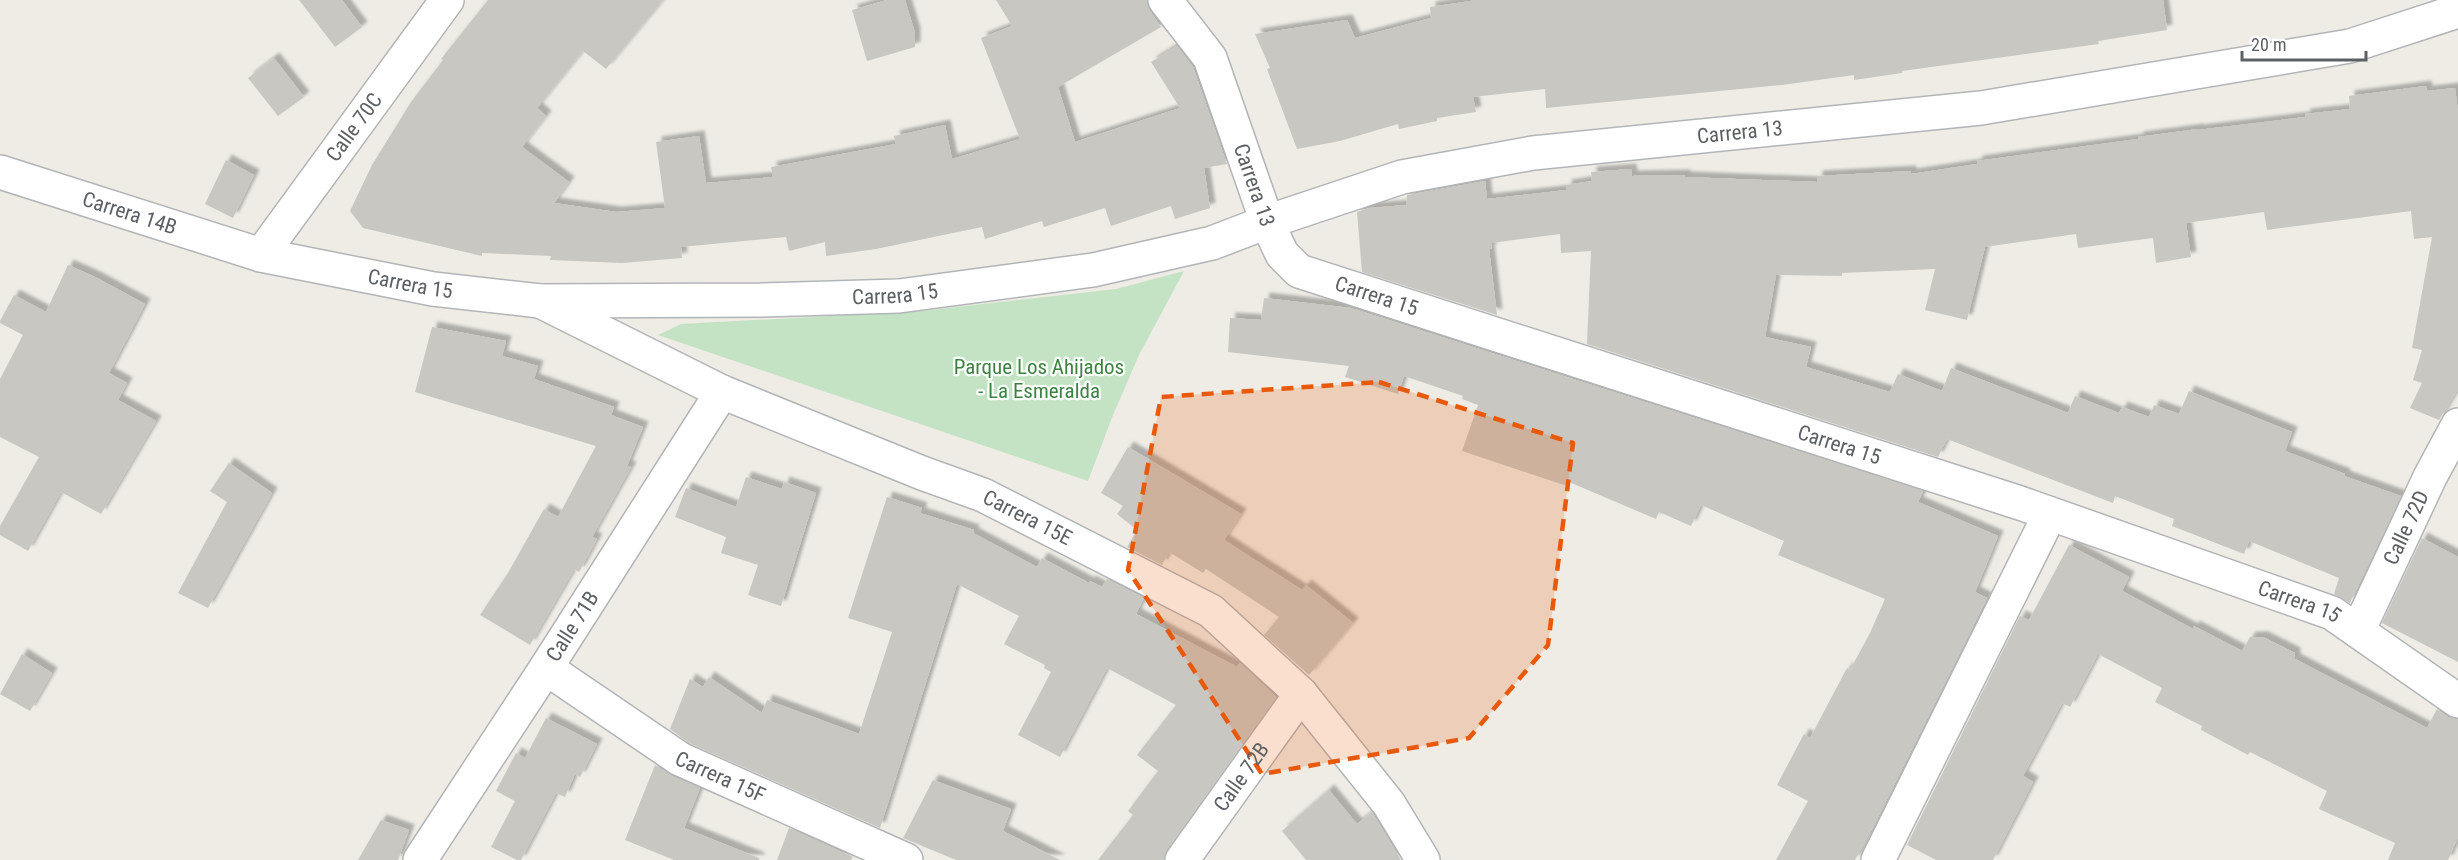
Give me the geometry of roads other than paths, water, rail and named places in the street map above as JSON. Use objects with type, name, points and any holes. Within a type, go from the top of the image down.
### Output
[{"type":"street","name":"Calle 70C","points":[[261,255],[447,0]]},
{"type":"street","name":"Carrera 13","points":[[1165,0],[1210,58],[1268,222],[1402,177],[1533,153],[1981,108],[2350,46],[2456,19]]},
{"type":"street","name":"Carrera 14B","points":[[0,172],[261,255]]},
{"type":"street","name":"Carrera 15","points":[[261,255],[433,289],[540,301],[761,300],[899,296],[1093,270],[1212,243],[1268,222],[1282,254],[1299,271],[2050,514],[2332,613],[2458,701]]},
{"type":"street","name":"Carrera 15E","points":[[540,301],[722,392],[922,473],[983,495],[1211,611],[1301,694],[1389,804],[1423,860]]},
{"type":"street","name":"Calle 71B","points":[[420,860],[722,392]]},
{"type":"street","name":"Calle 72D","points":[[2358,631],[2430,477],[2458,425]]},
{"type":"street","points":[[1878,860],[2050,514]]},
{"type":"street","name":"Carrera 15F","points":[[546,668],[680,759],[906,860]]},
{"type":"street","name":"Calle 72B","points":[[1182,860],[1301,694]]},
{"type":"park label","name":"Parque Los Ahijados - La Esmeralda","points":[[1039,379]]}]
